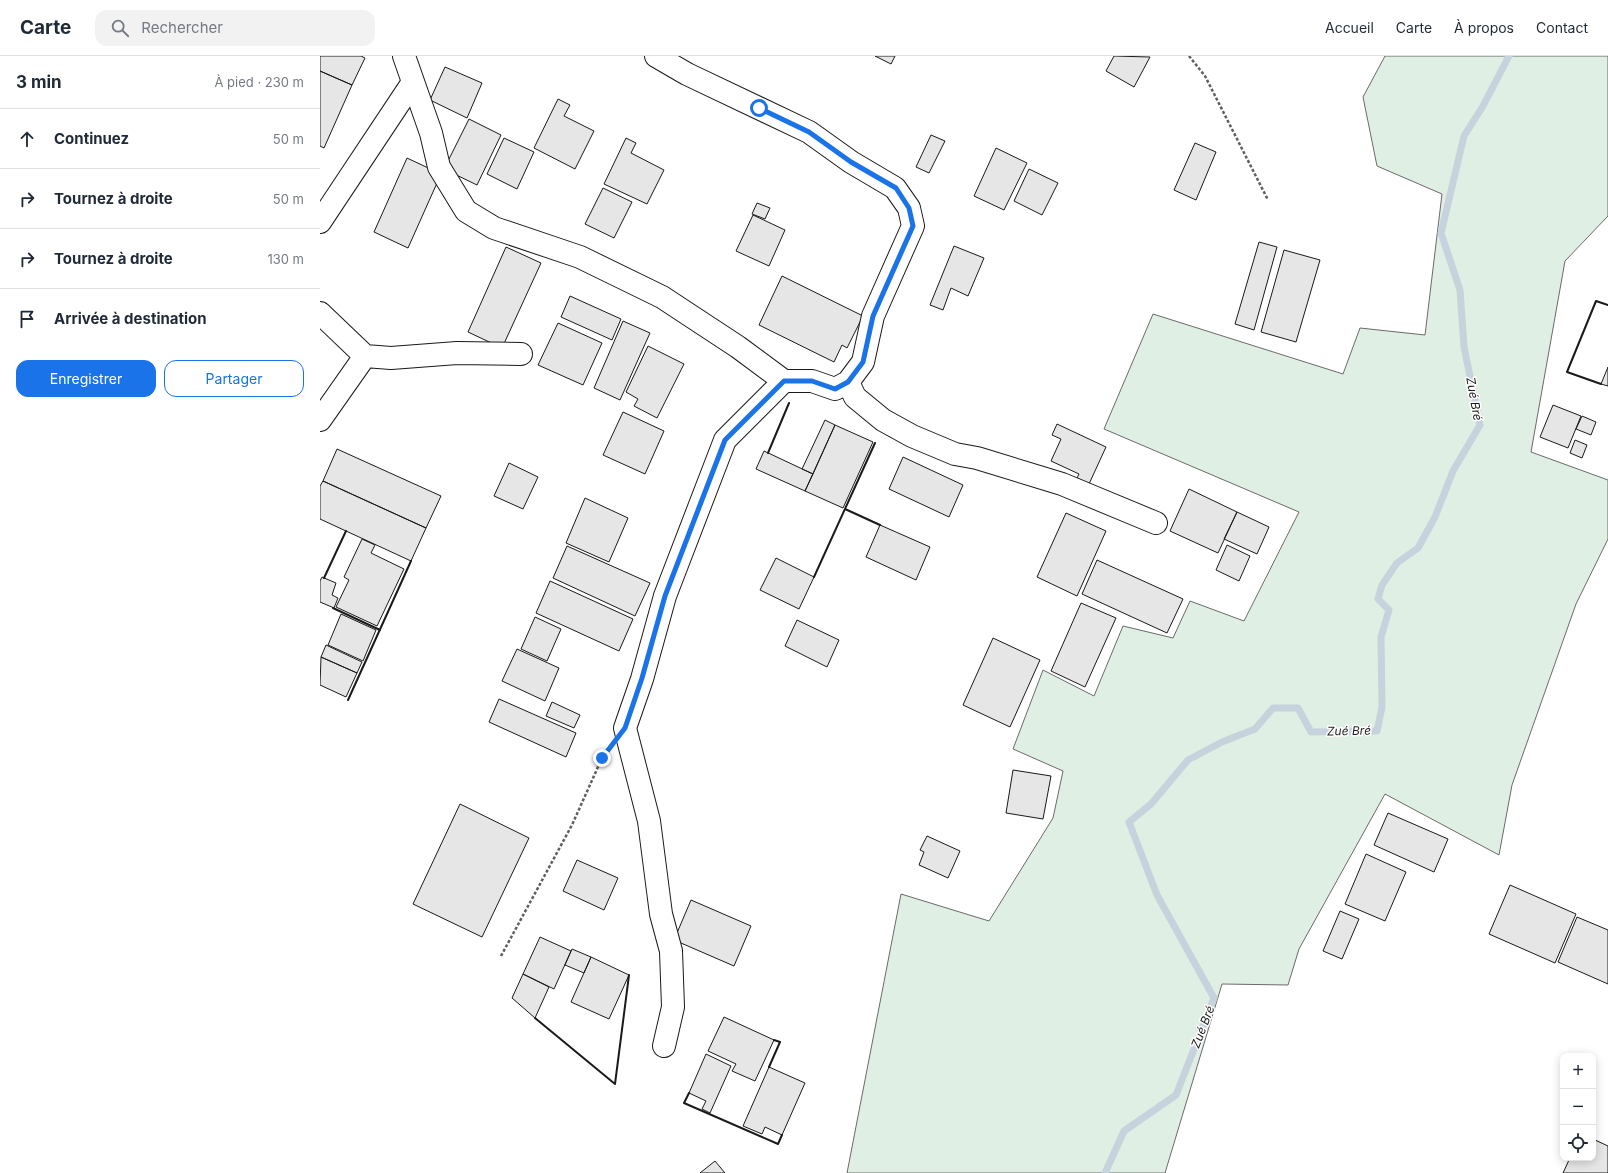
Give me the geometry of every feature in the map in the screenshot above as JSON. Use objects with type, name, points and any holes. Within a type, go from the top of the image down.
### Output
[{"type":"street","points":[[404,56],[431,133],[439,167],[466,211],[494,228],[580,257],[662,297],[738,346],[784,381],[812,381],[835,389],[848,382],[863,362],[873,316],[913,226],[909,208],[896,188],[851,162],[809,132],[687,74],[656,56]]},
{"type":"street","points":[[320,222],[413,82]]},
{"type":"street","points":[[320,313],[365,356],[391,358],[457,353],[521,354]]},
{"type":"street","points":[[320,420],[365,356]]},
{"type":"street","points":[[664,1046],[673,1007],[671,951],[661,914],[649,821],[625,728],[642,678],[665,596],[725,440],[784,381]]},
{"type":"street","points":[[848,382],[855,397],[883,420],[912,436],[955,454],[977,458],[1062,484],[1156,523]]},
{"type":"path","points":[[1189,56],[1205,76],[1268,200]]},
{"type":"path","points":[[502,956],[572,825],[602,758],[625,728]]},
{"type":"green space","points":[[1385,56],[1608,56],[1608,216],[1565,261],[1531,452],[1608,480],[1608,539],[1576,604],[1512,785],[1499,855],[1385,794],[1299,949],[1288,985],[1222,984],[1165,1173],[847,1173],[901,894],[989,921],[1053,818],[1063,771],[1013,749],[1043,670],[1094,696],[1123,626],[1173,638],[1190,601],[1244,621],[1299,512],[1104,429],[1153,314],[1343,374],[1360,328],[1425,335],[1442,194],[1377,166],[1363,97]]},
{"type":"building","points":[[320,56],[361,56],[365,58],[352,85],[320,71]]},
{"type":"building","points":[[875,56],[895,56],[891,64]]},
{"type":"building","points":[[1114,56],[1150,57],[1134,87],[1106,71]]},
{"type":"building","points":[[445,67],[482,83],[467,118],[430,100]]},
{"type":"building","points":[[320,71],[352,85],[324,148],[320,146]]},
{"type":"building","points":[[558,99],[570,105],[564,116],[594,131],[575,169],[534,148]]},
{"type":"building","points":[[469,119],[501,135],[477,185],[444,169]]},
{"type":"building","points":[[931,135],[945,141],[929,173],[916,167]]},
{"type":"building","points":[[504,138],[534,152],[517,189],[487,174]]},
{"type":"building","points":[[626,138],[636,143],[631,153],[664,170],[647,204],[604,184]]},
{"type":"building","points":[[1195,143],[1216,152],[1196,200],[1174,190]]},
{"type":"building","points":[[996,148],[1027,163],[1004,210],[974,196]]},
{"type":"building","points":[[407,158],[441,174],[408,248],[374,232]]},
{"type":"building","points":[[1029,169],[1058,183],[1042,215],[1014,201]]},
{"type":"building","points":[[603,188],[632,202],[614,238],[585,224]]},
{"type":"building","points":[[757,203],[770,208],[765,219],[752,214]]},
{"type":"building","points":[[753,215],[785,230],[769,266],[736,251]]},
{"type":"building","points":[[1259,242],[1277,247],[1254,330],[1235,324]]},
{"type":"building","points":[[954,246],[984,258],[968,296],[951,288],[943,310],[930,305]]},
{"type":"building","points":[[506,247],[541,263],[502,348],[468,332]]},
{"type":"building","points":[[1284,250],[1320,260],[1296,342],[1261,332]]},
{"type":"building","points":[[782,276],[863,316],[847,348],[842,345],[834,362],[759,325]]},
{"type":"building","points":[[570,296],[621,319],[612,340],[561,317]]},
{"type":"building","points":[[623,321],[650,333],[620,400],[594,388]]},
{"type":"building","points":[[558,323],[602,343],[583,385],[538,365]]},
{"type":"building","points":[[648,346],[684,364],[657,418],[634,406],[638,399],[626,392]]},
{"type":"building","points":[[1608,367],[1608,386],[1601,384]]},
{"type":"building","points":[[1553,405],[1581,416],[1568,448],[1540,437]]},
{"type":"building","points":[[623,412],[664,431],[645,474],[603,455]]},
{"type":"building","points":[[1582,416],[1596,422],[1591,435],[1576,429]]},
{"type":"building","points":[[825,420],[835,425],[813,474],[802,469]]},
{"type":"building","points":[[1057,424],[1106,447],[1089,484],[1077,478],[1079,474],[1051,461],[1061,439],[1052,435]]},
{"type":"building","points":[[835,425],[873,442],[843,508],[805,491]]},
{"type":"building","points":[[1575,440],[1587,445],[1582,458],[1570,453]]},
{"type":"building","points":[[337,449],[441,496],[426,528],[323,481]]},
{"type":"building","points":[[764,451],[813,474],[805,491],[756,469]]},
{"type":"building","points":[[903,457],[963,485],[949,517],[889,489]]},
{"type":"building","points":[[509,463],[538,477],[523,509],[494,496]]},
{"type":"building","points":[[323,481],[426,528],[411,561],[320,519],[320,486]]},
{"type":"building","points":[[1189,489],[1237,512],[1218,553],[1170,531]]},
{"type":"building","points":[[585,498],[628,518],[609,562],[566,543]]},
{"type":"building","points":[[1237,512],[1269,527],[1257,554],[1224,539]]},
{"type":"building","points":[[1066,513],[1106,531],[1077,596],[1037,577]]},
{"type":"building","points":[[880,525],[930,547],[916,580],[866,557]]},
{"type":"building","points":[[362,539],[375,545],[371,553],[404,569],[377,626],[336,607],[349,580],[344,577]]},
{"type":"building","points":[[1227,545],[1250,556],[1239,581],[1216,570]]},
{"type":"building","points":[[567,546],[650,583],[635,616],[553,578]]},
{"type":"building","points":[[776,558],[814,577],[799,609],[760,590]]},
{"type":"building","points":[[1097,560],[1183,599],[1167,633],[1082,594]]},
{"type":"building","points":[[322,577],[336,583],[332,595],[338,598],[334,608],[320,602],[320,581]]},
{"type":"building","points":[[550,581],[633,619],[619,651],[536,613]]},
{"type":"building","points":[[1081,603],[1116,618],[1085,687],[1051,671]]},
{"type":"building","points":[[341,614],[376,630],[363,661],[328,645]]},
{"type":"building","points":[[535,617],[561,629],[547,661],[521,649]]},
{"type":"building","points":[[797,620],[839,640],[827,667],[785,646]]},
{"type":"building","points":[[993,638],[1040,660],[1010,727],[963,705]]},
{"type":"building","points":[[326,645],[362,662],[357,673],[321,657]]},
{"type":"building","points":[[517,649],[559,668],[545,701],[502,681]]},
{"type":"building","points":[[321,657],[357,673],[346,697],[320,685]]},
{"type":"building","points":[[499,699],[576,733],[566,757],[489,722]]},
{"type":"building","points":[[552,702],[580,715],[574,728],[546,716]]},
{"type":"building","points":[[1013,770],[1051,776],[1043,819],[1006,813]]},
{"type":"building","points":[[460,804],[529,838],[482,937],[413,904]]},
{"type":"building","points":[[1388,813],[1448,839],[1434,872],[1374,845]]},
{"type":"building","points":[[927,836],[960,851],[948,878],[919,865],[924,852],[920,850]]},
{"type":"building","points":[[1366,854],[1406,872],[1385,921],[1345,904]]},
{"type":"building","points":[[577,860],[618,878],[604,910],[563,891]]},
{"type":"building","points":[[1510,885],[1576,914],[1555,963],[1489,934]]},
{"type":"building","points":[[691,900],[751,926],[734,966],[674,940]]},
{"type":"building","points":[[1340,911],[1359,919],[1342,959],[1323,951]]},
{"type":"building","points":[[1577,917],[1608,930],[1608,984],[1558,962]]},
{"type":"building","points":[[540,937],[571,951],[554,989],[523,974]]},
{"type":"building","points":[[572,949],[591,957],[584,973],[565,965]]},
{"type":"building","points":[[591,957],[629,975],[609,1019],[571,1002]]},
{"type":"building","points":[[523,974],[549,987],[535,1018],[512,998]]},
{"type":"building","points":[[724,1017],[774,1040],[755,1081],[732,1071],[736,1064],[708,1051]]},
{"type":"building","points":[[706,1054],[731,1066],[710,1113],[702,1109],[706,1101],[689,1093]]},
{"type":"building","points":[[769,1067],[805,1083],[782,1135],[765,1127],[762,1134],[743,1126]]},
{"type":"building","points":[[1596,1140],[1608,1146],[1608,1173],[1563,1173],[1569,1161],[1596,1161]]},
{"type":"building","points":[[715,1161],[725,1173],[700,1173]]},
{"type":"waterway","name":"Zué Bré","points":[[1105,1173],[1124,1131],[1176,1095],[1214,998],[1157,895],[1129,822],[1151,804],[1188,760],[1222,742],[1255,729],[1273,708],[1298,708],[1311,732],[1377,731],[1382,707],[1381,637],[1389,610],[1378,599],[1382,585],[1397,563],[1418,548],[1435,517],[1453,471],[1480,425],[1464,347],[1460,290],[1441,233],[1464,136],[1483,106],[1509,56]]},
{"type":"wall","points":[[1601,384],[1567,372],[1596,301],[1608,305]]},
{"type":"wall","points":[[768,453],[789,403]]},
{"type":"wall","points":[[814,577],[875,443]]},
{"type":"wall","points":[[845,509],[880,525]]},
{"type":"wall","points":[[324,578],[346,531]]},
{"type":"wall","points":[[348,700],[411,561]]},
{"type":"wall","points":[[333,608],[380,630]]},
{"type":"wall","points":[[535,1018],[615,1084],[629,975]]},
{"type":"wall","points":[[769,1067],[780,1042],[774,1040]]},
{"type":"wall","points":[[689,1093],[684,1103],[778,1144],[782,1135]]},
{"type":"route","points":[[602,758],[625,728],[642,678],[665,596],[725,440],[784,381],[812,381],[835,389],[848,382],[863,362],[873,316],[890,281],[913,226],[909,208],[896,188],[851,162],[809,132],[759,108]]}]
